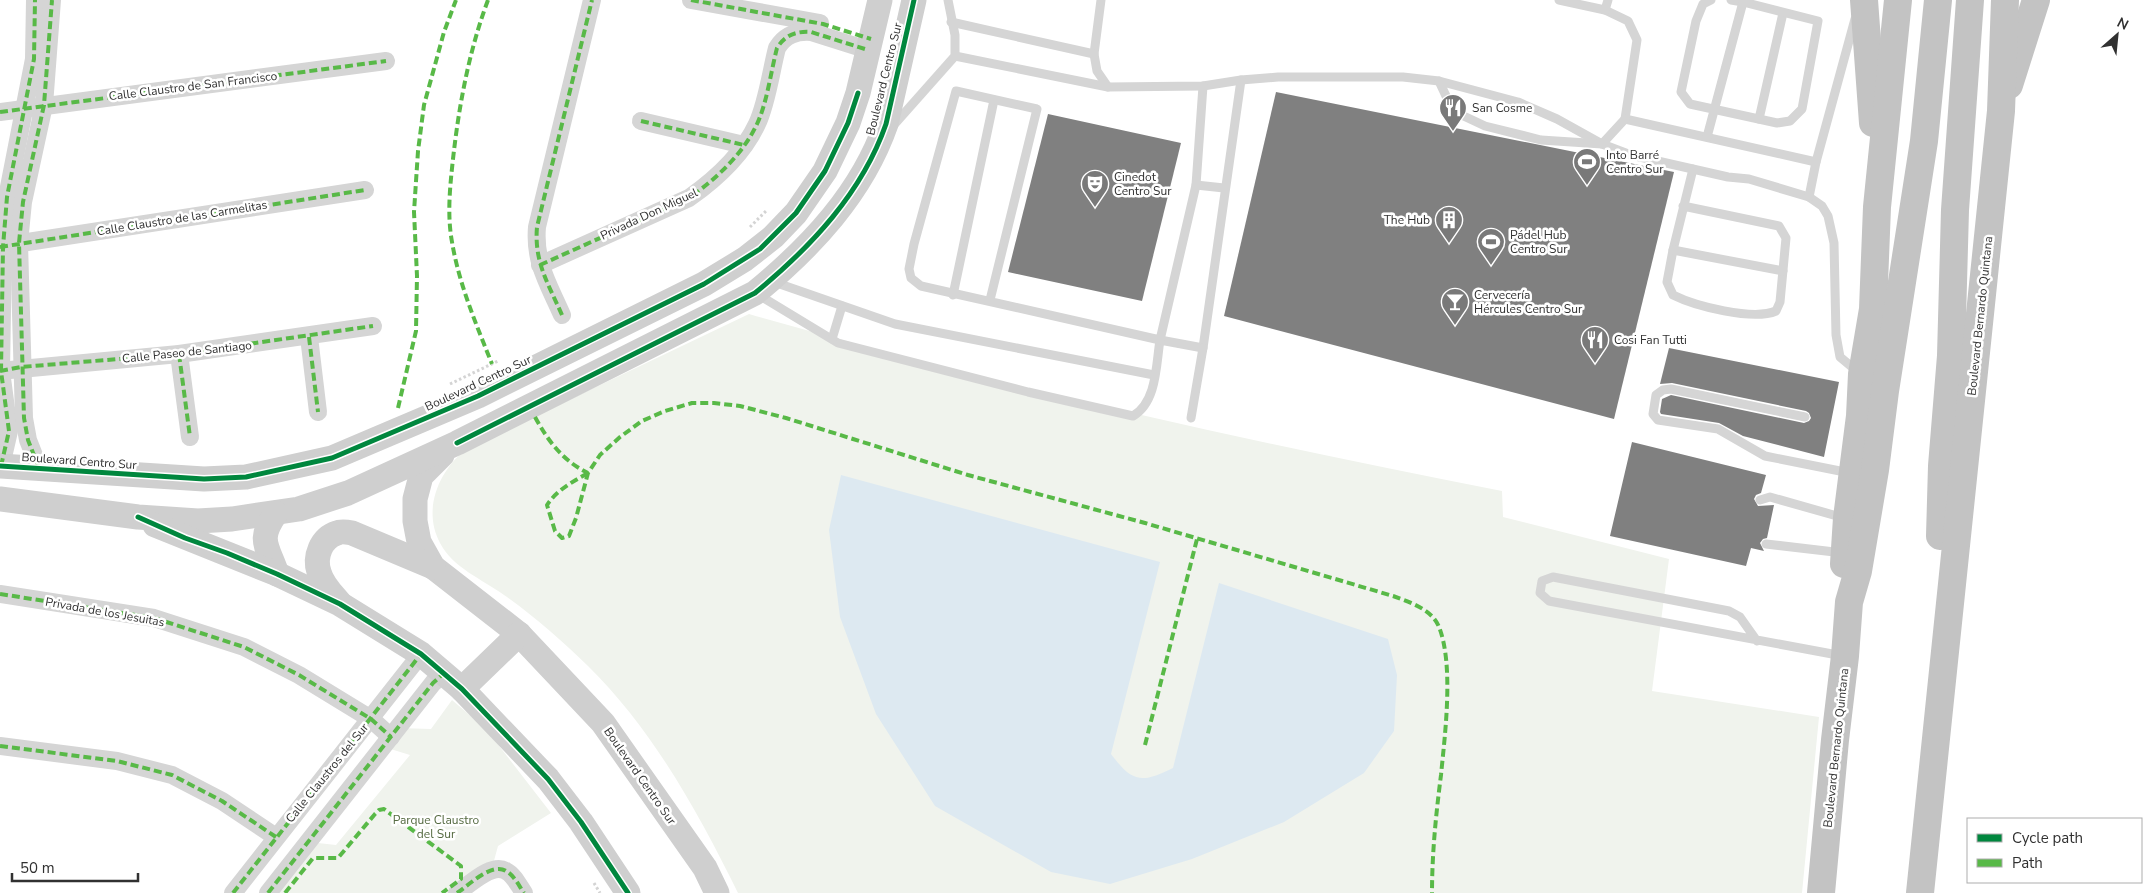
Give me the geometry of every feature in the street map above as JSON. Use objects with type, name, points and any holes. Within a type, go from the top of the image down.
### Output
[{"type":"highway","points":[[1862,0],[1873,123],[1882,163]]},
{"type":"highway","name":"Boulevard Bernardo Quintana","points":[[1849,602],[1844,585],[1844,553],[1860,416],[1862,374],[1873,309],[1875,246],[1898,0]]},
{"type":"highway","name":"Boulevard Bernardo Quintana","points":[[1822,893],[1849,602],[1858,571],[1875,470],[1885,391],[1924,141],[1938,0]]},
{"type":"highway","name":"Boulevard Bernardo Quintana","points":[[1947,632],[1938,577],[1942,466],[1951,356],[1955,210],[1970,0]]},
{"type":"highway","name":"Boulevard Bernardo Quintana","points":[[1920,893],[2001,110],[2005,0]]},
{"type":"highway","points":[[2001,110],[2036,0]]},
{"type":"street","points":[[0,466],[9,431],[0,371],[8,197],[34,59],[35,0]]},
{"type":"street","points":[[39,468],[26,431],[7,246],[23,202],[44,106],[52,0]]},
{"type":"street","points":[[562,315],[540,265],[535,245],[537,227],[592,0]]},
{"type":"street","points":[[690,0],[823,24],[870,44]]},
{"type":"street","name":"Boulevard Centro Sur","points":[[0,466],[204,479],[246,477],[332,458],[478,396],[704,284],[745,259],[773,237],[796,213],[825,171],[848,123],[880,0]]},
{"type":"street","name":"Boulevard Centro Sur","points":[[0,499],[138,517],[198,522],[299,509],[348,493],[457,442],[763,287],[795,259],[836,214],[852,192],[880,140],[886,124],[914,0]]},
{"type":"street","name":"Privada Don Miguel","points":[[540,265],[689,198],[711,182],[744,145],[758,123],[777,48],[789,36],[802,32],[811,32],[870,44]]},
{"type":"street","name":"Calle Claustro de San Francisco","points":[[0,112],[386,61]]},
{"type":"street","points":[[641,121],[744,145]]},
{"type":"street","name":"Calle Claustro de las Carmelitas","points":[[7,246],[365,190]]},
{"type":"street","name":"Calle Paseo de Santiago","points":[[0,371],[179,354],[309,337],[373,326]]},
{"type":"street","points":[[309,337],[318,412]]},
{"type":"street","points":[[179,354],[190,437]]},
{"type":"street","name":"Boulevard Centro Sur","points":[[457,442],[421,476],[415,499],[414,521],[419,542],[433,567],[519,634],[603,723],[705,868],[717,893]]},
{"type":"street","points":[[276,513],[266,528],[264,539],[277,574]]},
{"type":"street","points":[[138,517],[185,538],[227,552],[340,604],[421,654],[453,681],[548,779],[581,822],[628,893]]},
{"type":"street","points":[[340,604],[324,584],[317,566],[318,553],[322,545],[330,536],[339,532],[352,532],[433,567]]},
{"type":"street","name":"Privada de los Jesuitas","points":[[0,594],[154,618],[235,644],[299,675],[371,719],[392,737]]},
{"type":"street","points":[[268,893],[434,683],[453,681],[519,634]]},
{"type":"street","name":"Calle Claustros del Sur","points":[[233,893],[421,654]]},
{"type":"street","points":[[0,746],[117,761],[172,775],[222,800],[276,837]]},
{"type":"street","points":[[705,868],[708,893]]},
{"type":"street","points":[[458,893],[493,869],[505,870],[512,876],[524,893]]},
{"type":"lane","points":[[880,140],[925,92],[955,56],[955,35],[948,0]]},
{"type":"lane","points":[[1101,0],[1094,54],[1097,70],[1108,87]]},
{"type":"lane","points":[[1439,81],[1453,111],[1485,126],[1541,140],[1602,144],[1626,119],[1637,40],[1628,21],[1605,10],[1559,0]]},
{"type":"lane","points":[[1605,10],[1608,0]]},
{"type":"lane","points":[[1711,0],[1703,4],[1696,21],[1681,92],[1690,104],[1777,123],[1790,121],[1802,109],[1818,21],[1731,0]]},
{"type":"lane","points":[[1809,198],[1816,162],[1862,0]]},
{"type":"lane","points":[[1707,137],[1743,2]]},
{"type":"lane","points":[[1759,119],[1783,13]]},
{"type":"lane","points":[[951,22],[1094,54]]},
{"type":"lane","points":[[955,56],[1108,87],[1203,86],[1278,77],[1403,77],[1439,81],[1518,102],[1557,118],[1602,144],[1630,155],[1750,179],[1809,198],[1822,206],[1828,216],[1834,243],[1836,335],[1840,357],[1852,369],[1862,374]]},
{"type":"lane","points":[[1191,418],[1203,348],[1224,188],[1241,80]]},
{"type":"lane","points":[[763,287],[838,343],[1072,403],[1133,416],[1142,410],[1150,396],[1160,340],[1196,185],[1203,86]]},
{"type":"lane","points":[[990,300],[1038,109],[956,91],[909,269],[911,278],[921,286],[953,295],[990,300],[1160,340],[1203,348]]},
{"type":"lane","points":[[953,295],[994,100]]},
{"type":"lane","points":[[1626,119],[1816,162]]},
{"type":"lane","points":[[1683,206],[1779,226],[1786,238],[1780,302],[1776,311],[1767,315],[1720,310],[1688,302],[1673,295],[1667,282],[1683,206],[1693,169]]},
{"type":"lane","points":[[1196,185],[1224,188]]},
{"type":"lane","points":[[1673,250],[1782,271]]},
{"type":"lane","points":[[763,287],[842,306],[895,324],[1154,375]]},
{"type":"lane","points":[[832,339],[842,306]]},
{"type":"lane","points":[[1805,417],[1671,388],[1663,390],[1656,395],[1653,408],[1653,414],[1658,420],[1718,429],[1765,456],[1852,474]]},
{"type":"lane","points":[[1760,500],[1770,497],[1847,518]]},
{"type":"lane","points":[[1766,544],[1844,553]]},
{"type":"lane","points":[[1757,642],[1740,617],[1729,611],[1552,577],[1542,582],[1540,593],[1549,601],[1757,642],[1845,656]]},
{"type":"path","points":[[744,232],[772,206]]},
{"type":"path","points":[[449,384],[500,360]]},
{"type":"path","points":[[591,877],[600,893]]},
{"type":"green space","points":[[749,314],[935,365],[1123,411],[1312,453],[1502,491],[1503,517],[1669,559],[1652,691],[1819,717],[1802,893],[738,893],[690,802],[633,717],[588,666],[548,629],[515,603],[452,559],[440,543],[435,530],[433,504],[441,479],[456,458],[466,449]]},
{"type":"green space","name":"Parque Claustro del Sur","points":[[452,700],[486,729],[551,813],[498,846],[492,868],[455,893],[268,893],[309,842],[336,845],[410,755],[384,747],[399,728],[431,729]]},
{"type":"shaded area","points":[[841,475],[1160,562],[1111,754],[1131,775],[1145,778],[1173,768],[1219,583],[1388,639],[1397,675],[1394,731],[1364,773],[1284,822],[1192,859],[1110,884],[1051,872],[935,806],[876,714],[840,617],[829,530]]},
{"type":"building","name":"The Hub","points":[[1276,92],[1674,172],[1614,419],[1224,316]]},
{"type":"building","name":"Cinedot Centro Sur","points":[[1048,114],[1181,143],[1142,301],[1008,272]]},
{"type":"building","points":[[1669,348],[1839,382],[1824,457],[1743,436],[1719,423],[1661,414],[1662,399],[1671,395],[1804,423],[1811,418],[1806,411],[1672,383],[1660,384]]},
{"type":"building","points":[[1632,442],[1766,475],[1761,493],[1756,495],[1754,499],[1758,506],[1774,505],[1767,538],[1763,539],[1760,543],[1764,551],[1751,548],[1746,566],[1610,536]]},
{"type":"marked path","points":[[1,466],[9,431],[1,371],[3,247],[7,197],[34,59],[35,0]]},
{"type":"marked path","points":[[39,468],[28,440],[24,418],[19,243],[23,202],[44,105],[52,0]]},
{"type":"marked path","points":[[398,408],[416,331],[417,276],[414,212],[418,151],[424,105],[444,32],[456,0]]},
{"type":"marked path","points":[[488,0],[470,58],[458,119],[449,211],[450,232],[459,273],[492,364]]},
{"type":"marked path","points":[[562,315],[540,262],[537,227],[592,0]]},
{"type":"marked path","points":[[691,0],[823,24],[871,39]]},
{"type":"marked path","points":[[540,265],[689,198],[719,174],[744,146],[757,124],[766,97],[777,48],[787,37],[800,32],[811,32],[868,50]]},
{"type":"marked path","points":[[0,112],[386,61]]},
{"type":"marked path","points":[[641,121],[744,145]]},
{"type":"marked path","points":[[0,247],[365,190]]},
{"type":"marked path","points":[[0,371],[21,367],[179,354],[373,326]]},
{"type":"marked path","points":[[309,337],[318,412]]},
{"type":"marked path","points":[[179,354],[190,437]]},
{"type":"marked path","points":[[588,473],[560,491],[547,505],[555,531],[562,538],[569,536],[576,518],[588,473],[600,455],[620,437],[642,421],[665,411],[692,403],[740,406],[786,418],[968,475],[1145,523],[1393,596],[1419,607],[1431,615],[1439,627],[1444,643],[1447,680],[1446,720],[1435,834],[1432,893]]},
{"type":"marked path","points":[[535,417],[557,450],[571,463],[588,473]]},
{"type":"marked path","points":[[1145,745],[1197,539]]},
{"type":"marked path","points":[[0,594],[154,618],[244,647],[299,675],[371,719],[391,737]]},
{"type":"marked path","points":[[233,893],[421,654]]},
{"type":"marked path","points":[[268,893],[433,683],[444,673]]},
{"type":"marked path","points":[[0,746],[117,761],[172,775],[222,801],[276,837]]},
{"type":"marked path","points":[[285,893],[313,858],[338,858],[375,814],[379,810],[384,809],[461,866],[461,879],[442,893]]},
{"type":"marked path","points":[[457,893],[488,872],[500,869],[511,875],[524,893]]},
{"type":"cycle path","points":[[457,443],[755,293],[796,257],[815,238],[849,196],[876,149],[886,124],[914,0]]},
{"type":"cycle path","points":[[0,466],[204,479],[246,477],[332,458],[478,396],[704,284],[760,249],[796,213],[825,171],[848,123],[858,93]]},
{"type":"cycle path","points":[[138,517],[185,538],[277,574],[340,604],[421,654],[462,689],[548,779],[581,822],[628,893]]},
{"type":"place","name":"San Cosme","points":[[1453,132]]},
{"type":"place","name":"Into Barré Centro Sur","points":[[1587,186]]},
{"type":"place","name":"Cinedot Centro Sur","points":[[1095,208]]},
{"type":"place","name":"The Hub","points":[[1449,244]]},
{"type":"place","name":"Pádel Hub Centro Sur","points":[[1491,266]]},
{"type":"place","name":"Cervecería Hércules Centro Sur","points":[[1455,326]]},
{"type":"place","name":"Cosi Fan Tutti","points":[[1595,364]]}]
